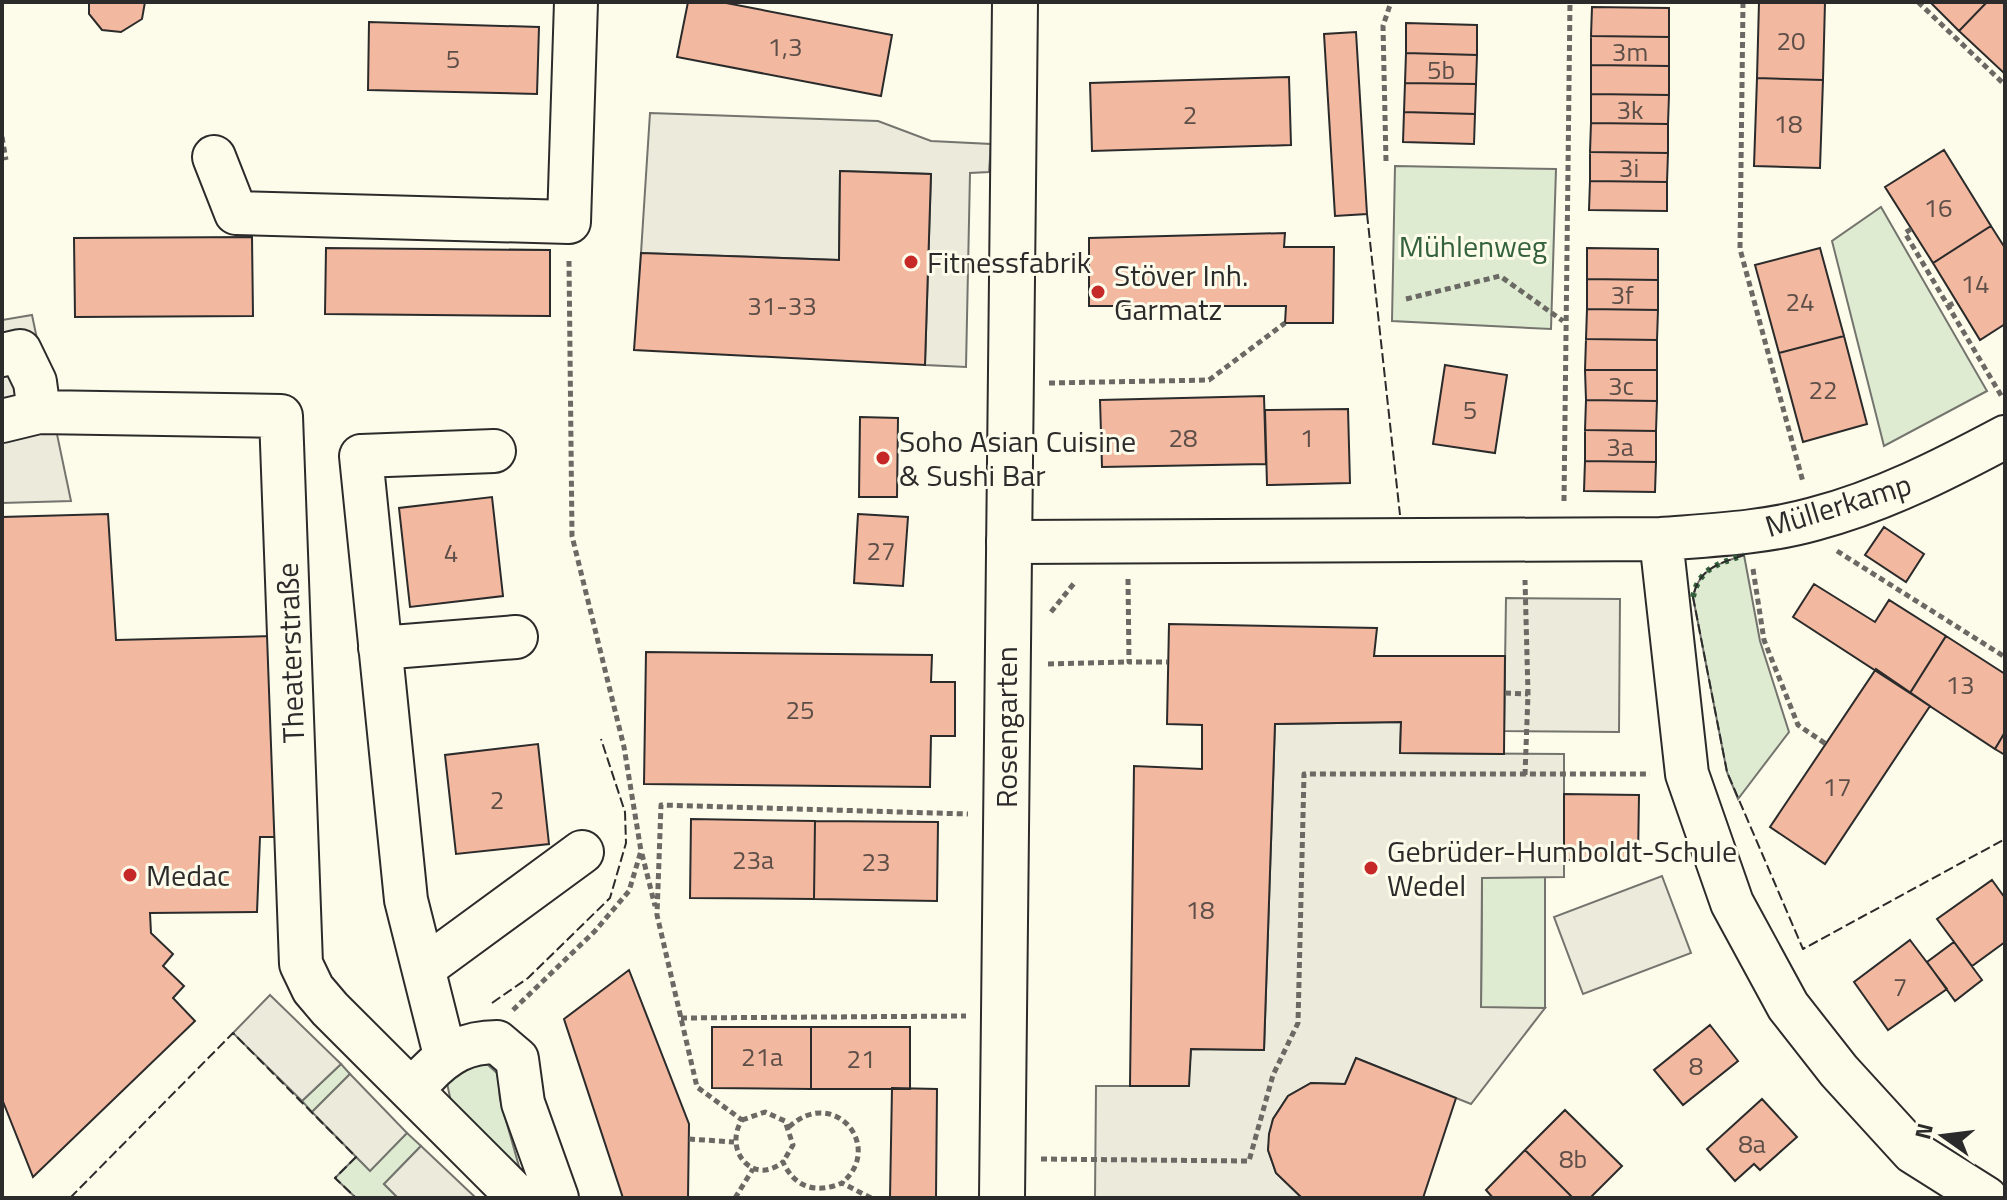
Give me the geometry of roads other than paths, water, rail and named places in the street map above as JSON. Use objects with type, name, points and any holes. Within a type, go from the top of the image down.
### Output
[{"type":"main road","name":"Rosengarten","points":[[1002,1179],[1015,2]]},
{"type":"street","points":[[214,157],[236,213],[569,222],[576,2]]},
{"type":"street","name":"Theaterstraße","points":[[2,355],[20,351],[35,382],[21,417],[281,416],[301,964],[313,989],[519,1198]]},
{"type":"street","name":"Müllerkamp","points":[[1661,539],[1747,532],[1813,519],[1920,482],[2005,437]]},
{"type":"street","points":[[461,1048],[425,967],[406,900],[361,456],[494,451]]},
{"type":"street","points":[[1008,542],[1661,539],[1687,774],[1732,903],[1788,1006],[1839,1071],[1913,1152],[1986,1198]]},
{"type":"street","points":[[380,648],[516,637]]},
{"type":"street","points":[[425,967],[582,852]]},
{"type":"street","points":[[411,1090],[461,1048],[497,1042],[517,1059],[523,1103],[557,1198]]},
{"type":"place","name":"Fitnessfabrik","points":[[911,262]]},
{"type":"place","name":"Stöver Inh. Garmatz","points":[[1098,292]]},
{"type":"place","name":"Soho Asian Cuisine & Sushi Bar","points":[[883,458]]},
{"type":"place","name":"Gebrüder-Humboldt-Schule Wedel","points":[[1371,868]]},
{"type":"place","name":"Medac","points":[[130,875]]},
{"type":"park label","name":"Mühlenweg","points":[[1473,246]]}]
